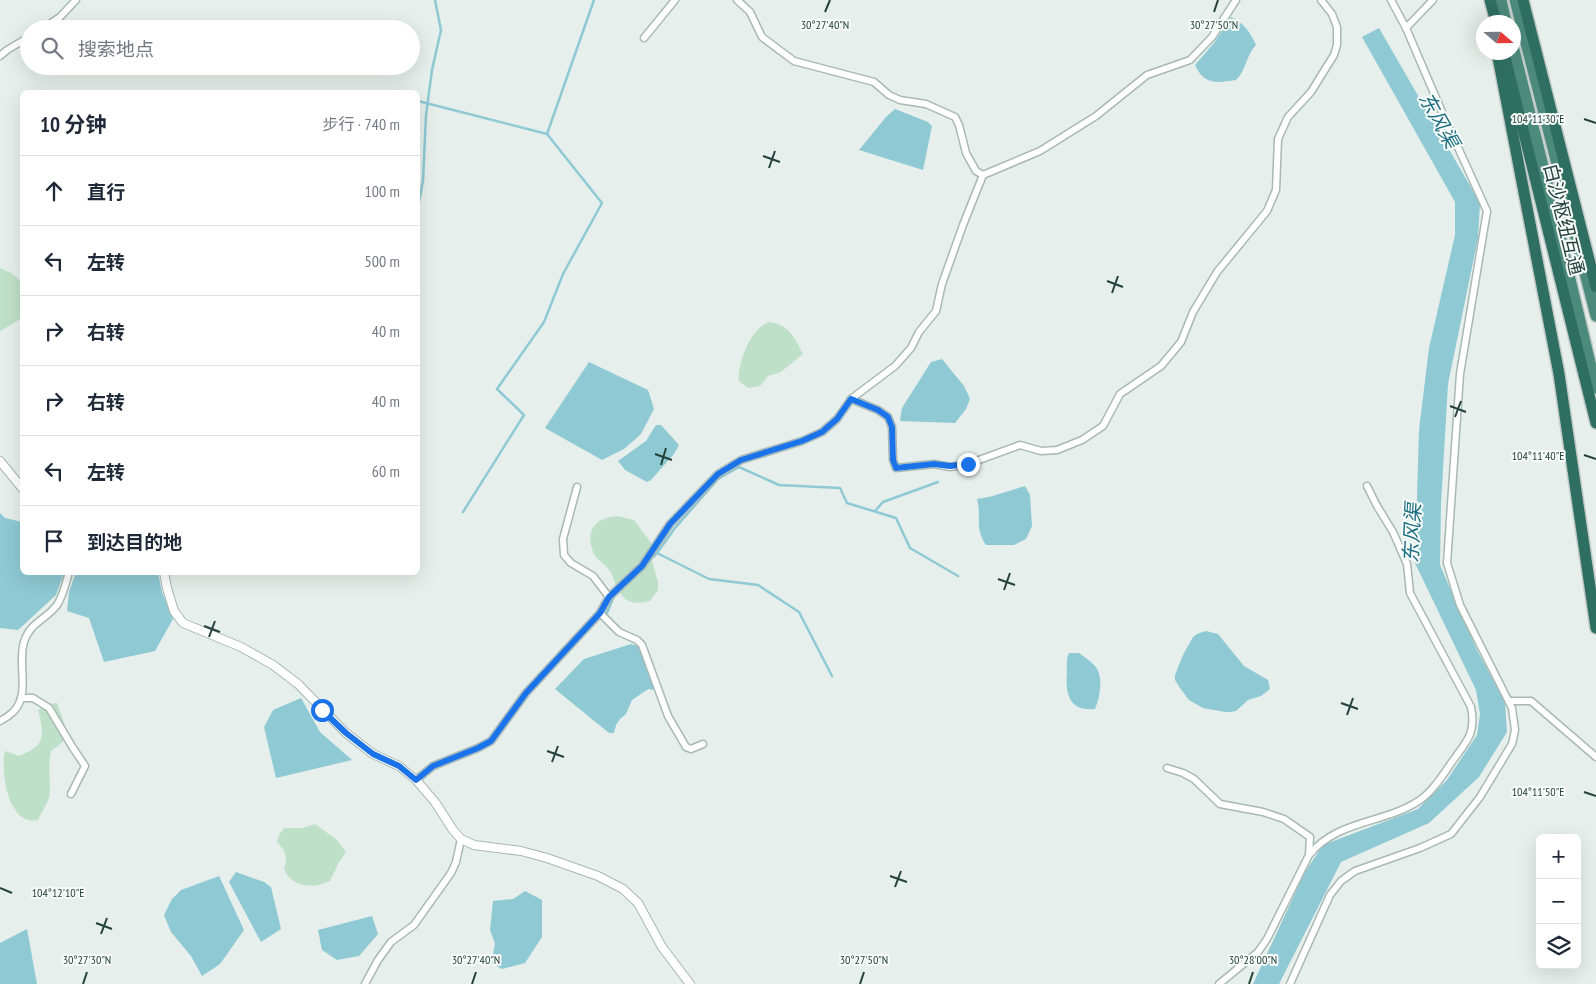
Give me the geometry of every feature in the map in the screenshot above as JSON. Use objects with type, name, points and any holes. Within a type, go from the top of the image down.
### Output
[{"type":"highway","points":[[1486,0],[1489,15]]},
{"type":"highway","points":[[1490,0],[1494,15]]},
{"type":"highway","points":[[1501,0],[1504,15]]},
{"type":"highway","points":[[1515,0],[1596,316]]},
{"type":"highway","points":[[1523,0],[1596,287]]},
{"type":"highway","points":[[1498,60],[1559,374],[1596,628]]},
{"type":"highway","name":"白沙枢纽互通","points":[[1506,60],[1596,422]]},
{"type":"highway","points":[[1516,60],[1596,388]]},
{"type":"street","points":[[54,20],[76,0]]},
{"type":"street","points":[[644,38],[675,0]]},
{"type":"street","points":[[737,0],[750,12],[762,37],[794,61],[874,82],[889,95],[900,100],[926,104],[955,117],[966,153],[976,171],[983,175]]},
{"type":"street","points":[[416,780],[433,766],[491,741],[526,693],[600,613],[609,597],[642,566],[670,524],[718,474],[741,460],[802,441],[822,432],[837,419],[851,399],[896,366],[912,348],[919,332],[936,311],[942,284],[983,175],[1040,151],[1096,116],[1147,75],[1190,60],[1212,36],[1236,0]]},
{"type":"street","points":[[851,399],[878,410],[888,417],[892,427],[893,460],[896,468],[934,464],[950,466],[968,464],[1020,445],[1041,451],[1057,450],[1082,440],[1104,426],[1120,394],[1161,366],[1181,342],[1193,312],[1217,272],[1267,211],[1276,190],[1278,139],[1288,116],[1311,92],[1334,55],[1337,45],[1336,27],[1332,14],[1321,0]]},
{"type":"street","points":[[1290,984],[1330,896],[1341,881],[1355,872],[1420,848],[1450,834],[1480,797],[1512,744],[1515,730],[1512,708],[1460,605],[1448,563],[1460,374],[1488,210],[1392,0]]},
{"type":"street","points":[[1406,28],[1433,0]]},
{"type":"street","points":[[0,56],[20,42]]},
{"type":"street","points":[[0,460],[20,485]]},
{"type":"street","points":[[1219,984],[1258,952],[1267,939],[1309,855],[1327,837],[1338,831],[1419,801],[1454,760],[1470,737],[1473,726],[1470,708],[1410,593],[1407,564],[1367,486]]},
{"type":"street","points":[[577,487],[563,539],[564,555],[572,563],[593,576],[609,597]]},
{"type":"street","points":[[0,721],[14,712],[21,698],[23,644],[27,632],[56,606],[68,575]]},
{"type":"street","points":[[165,575],[174,611],[183,623],[241,647],[298,684],[346,733],[373,754],[399,766],[416,780],[435,802],[452,830],[461,839],[474,845],[521,851],[547,858],[614,883],[623,889],[638,903],[662,947],[690,984]]},
{"type":"street","points":[[600,613],[618,632],[637,640],[642,645],[668,716],[686,747],[691,749],[703,744]]},
{"type":"street","points":[[21,698],[33,698],[49,708],[85,766],[71,794]]},
{"type":"street","points":[[1509,701],[1531,702],[1596,757]]},
{"type":"street","points":[[1167,768],[1194,779],[1220,804],[1263,812],[1284,819],[1310,837],[1309,855]]},
{"type":"street","points":[[365,984],[378,960],[391,942],[414,925],[451,873],[456,862],[461,839]]},
{"type":"green space","points":[[0,268],[11,273],[20,280],[20,319],[0,331]]},
{"type":"green space","points":[[770,322],[787,329],[803,354],[781,372],[768,376],[760,386],[748,388],[739,381],[740,365],[743,356],[751,338],[763,325]]},
{"type":"green space","points":[[618,516],[634,520],[651,543],[651,558],[658,582],[658,590],[650,601],[635,603],[623,597],[609,570],[593,552],[590,538],[593,527],[601,520]]},
{"type":"green space","points":[[57,703],[67,731],[63,742],[51,751],[49,766],[50,795],[47,802],[38,820],[28,820],[19,815],[8,796],[4,771],[5,751],[19,756],[35,748],[39,743],[42,733],[38,710],[49,704]]},
{"type":"green space","points":[[315,824],[337,840],[346,852],[330,881],[310,886],[292,880],[288,875],[284,869],[285,854],[277,842],[284,828],[303,828]]},
{"type":"water","points":[[1231,17],[1240,22],[1252,36],[1256,45],[1236,80],[1211,81],[1202,76],[1195,65],[1214,43]]},
{"type":"water","points":[[1379,28],[1480,203],[1478,238],[1448,384],[1441,504],[1440,565],[1476,648],[1505,703],[1507,732],[1479,777],[1429,823],[1341,862],[1279,984],[1253,984],[1305,872],[1323,845],[1418,809],[1447,780],[1477,735],[1480,714],[1476,690],[1415,563],[1419,430],[1429,348],[1455,235],[1455,202],[1362,37]]},
{"type":"water","points":[[895,109],[928,122],[932,126],[923,170],[859,150]]},
{"type":"water","points":[[942,359],[964,386],[970,399],[966,409],[955,423],[900,421],[902,408],[931,362]]},
{"type":"water","points":[[589,362],[648,390],[654,409],[641,434],[624,449],[602,460],[545,428]]},
{"type":"water","points":[[656,425],[661,425],[679,445],[674,454],[647,482],[625,470],[618,461],[646,441]]},
{"type":"water","points":[[1025,486],[1030,495],[1032,526],[1026,539],[1014,545],[986,545],[980,533],[977,499]]},
{"type":"water","points":[[0,513],[5,518],[20,522],[20,575],[63,575],[56,595],[18,630],[0,628]]},
{"type":"water","points":[[75,575],[158,575],[162,592],[173,619],[155,651],[104,662],[89,618],[67,611],[69,592]]},
{"type":"water","points":[[1206,631],[1218,634],[1244,666],[1268,680],[1270,689],[1261,696],[1248,700],[1236,711],[1231,712],[1203,708],[1189,700],[1175,680],[1175,675],[1193,637]]},
{"type":"water","points":[[631,644],[638,646],[655,686],[653,690],[649,689],[632,700],[626,714],[616,725],[614,733],[609,733],[555,689],[584,659]]},
{"type":"water","points":[[1069,653],[1079,653],[1092,662],[1098,670],[1100,687],[1095,709],[1079,707],[1070,700],[1067,687],[1067,660]]},
{"type":"water","points":[[301,698],[320,732],[352,760],[276,778],[264,727],[273,710]]},
{"type":"water","points":[[236,872],[264,882],[271,887],[281,929],[261,942],[229,882]]},
{"type":"water","points":[[219,876],[244,930],[220,964],[202,976],[191,956],[171,932],[164,915],[172,899],[181,890]]},
{"type":"water","points":[[525,891],[542,900],[542,937],[525,963],[502,969],[491,963],[495,944],[490,930],[493,901],[513,899]]},
{"type":"water","points":[[372,916],[378,934],[359,956],[337,960],[322,950],[318,930]]},
{"type":"water","points":[[27,929],[37,984],[0,984],[0,943]]},
{"type":"waterway","points":[[420,197],[423,181],[426,115],[432,70],[441,30],[435,0]]},
{"type":"waterway","points":[[547,134],[594,0]]},
{"type":"waterway","points":[[420,102],[547,134],[602,203],[563,274],[544,322],[497,389],[524,415],[463,512]]},
{"type":"waterway","points":[[648,562],[718,479],[739,467],[779,485],[840,488],[847,503],[896,518],[910,548],[958,576]]},
{"type":"waterway","points":[[875,511],[883,502],[938,482]]},
{"type":"waterway","points":[[657,553],[709,579],[758,585],[799,612],[832,676]]},
{"type":"waterway","points":[[607,613],[614,596]]},
{"type":"route","points":[[322,710],[346,733],[373,754],[399,766],[416,780],[433,766],[491,741],[526,693],[600,613],[609,597],[642,566],[670,524],[718,474],[741,460],[802,441],[822,432],[837,419],[851,399],[878,410],[888,417],[892,427],[893,460],[896,468],[934,464],[950,466],[968,464]]},
{"type":"water label","name":"东风渠","points":[[1439,120]]},
{"type":"water label","name":"东风渠","points":[[1412,533]]}]
